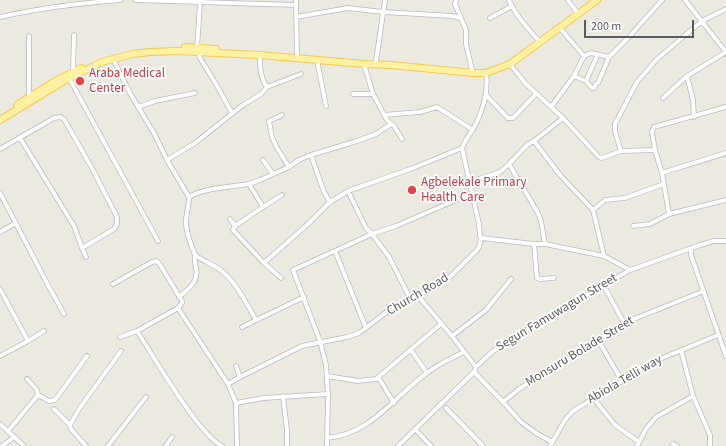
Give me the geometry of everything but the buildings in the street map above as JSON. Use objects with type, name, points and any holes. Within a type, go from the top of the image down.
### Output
[{"type":"main road","points":[[0,115],[102,62],[150,52],[198,50],[376,61],[472,70],[486,69],[505,63],[591,0]]},
{"type":"main road","points":[[0,120],[73,71],[101,59],[129,51],[163,47],[486,73],[510,64],[597,0]]},
{"type":"street","points":[[0,17],[76,3],[121,0]]},
{"type":"street","points":[[135,0],[200,3],[296,2],[297,57]]},
{"type":"street","points":[[376,61],[385,0]]},
{"type":"street","points":[[456,0],[455,4],[466,30],[466,44],[472,70]]},
{"type":"street","points":[[509,0],[538,40]]},
{"type":"street","points":[[568,0],[576,11]]},
{"type":"street","points":[[574,76],[594,88],[598,83],[609,57],[662,0]]},
{"type":"street","points":[[663,98],[687,76],[726,52],[685,0]]},
{"type":"street","points":[[200,3],[198,50],[200,58],[232,113]]},
{"type":"street","points":[[490,18],[512,6]]},
{"type":"street","points":[[296,17],[348,8],[460,18]]},
{"type":"street","points":[[621,151],[614,128],[635,86],[656,60],[702,21],[726,9]]},
{"type":"street","points":[[560,28],[584,56]]},
{"type":"street","points":[[73,71],[74,35]]},
{"type":"street","points":[[28,36],[29,100]]},
{"type":"street","points":[[551,107],[574,76],[584,56],[591,53],[609,57]]},
{"type":"street","points":[[586,82],[598,54]]},
{"type":"street","points":[[260,56],[260,69],[263,81],[268,87]]},
{"type":"street","points":[[113,59],[138,107],[155,135],[167,160],[190,197],[189,210],[186,220],[189,240],[195,256],[194,260],[197,274],[194,283],[180,297]]},
{"type":"street","points":[[317,60],[326,106]]},
{"type":"street","points":[[364,64],[373,94],[384,115],[394,126],[402,139]]},
{"type":"street","points":[[510,64],[525,83],[563,118],[599,157],[602,158],[621,151],[655,150]]},
{"type":"street","points":[[264,263],[330,202],[348,191],[413,168],[462,148],[473,130],[486,95],[488,82],[486,73]]},
{"type":"street","points":[[167,160],[188,148],[242,105],[261,94],[268,87],[301,74]]},
{"type":"street","points":[[687,76],[692,95],[694,116]]},
{"type":"street","points":[[69,78],[158,241]]},
{"type":"street","points":[[138,107],[155,100],[195,93]]},
{"type":"street","points":[[353,94],[373,94]]},
{"type":"street","points":[[486,95],[508,118],[511,119],[536,94]]},
{"type":"street","points":[[384,115],[420,112],[437,107],[473,130]]},
{"type":"street","points":[[669,214],[662,173],[655,150],[652,132],[654,127],[726,107]]},
{"type":"street","points":[[282,115],[269,121],[272,137],[289,167]]},
{"type":"street","points":[[0,149],[54,118],[60,117],[64,119],[86,157],[117,218],[117,224],[114,229],[82,248]]},
{"type":"street","points":[[470,182],[495,174],[509,164],[524,148],[563,118]]},
{"type":"street","points":[[190,197],[196,193],[212,189],[249,184],[289,167],[310,155],[357,142],[376,134],[391,124]]},
{"type":"street","points":[[20,138],[74,226],[86,257]]},
{"type":"street","points":[[534,141],[560,174],[593,210],[604,256]]},
{"type":"street","points":[[462,148],[481,238],[545,244],[604,256],[630,270]]},
{"type":"street","points":[[662,173],[726,153]]},
{"type":"street","points":[[310,155],[324,192],[330,202]]},
{"type":"street","points":[[263,160],[273,174]]},
{"type":"street","points":[[509,164],[538,213],[545,244]]},
{"type":"street","points":[[249,184],[263,207]]},
{"type":"street","points":[[593,210],[605,200],[625,198],[664,184]]},
{"type":"street","points":[[348,191],[366,228],[389,257],[410,298]]},
{"type":"street","points":[[0,193],[64,314]]},
{"type":"street","points":[[327,446],[327,376],[320,341],[293,272],[294,268],[472,193]]},
{"type":"street","points":[[281,278],[264,263],[233,230],[235,226],[282,195]]},
{"type":"street","points":[[633,226],[650,224],[669,214],[726,200]]},
{"type":"street","points":[[230,219],[235,226]]},
{"type":"street","points":[[0,232],[16,223]]},
{"type":"street","name":"Church Road","points":[[228,384],[302,346],[354,335],[366,328],[396,305],[437,286],[457,271],[476,251],[481,238]]},
{"type":"street","name":"Segun Famuwagun Street","points":[[398,446],[474,372],[476,367],[492,352],[512,338],[630,270],[714,241],[726,241]]},
{"type":"street","points":[[534,244],[538,278],[554,278]]},
{"type":"street","points":[[691,248],[692,255],[726,356]]},
{"type":"street","points":[[335,251],[366,328]]},
{"type":"street","points":[[195,256],[226,275],[239,291],[256,320]]},
{"type":"street","points":[[113,284],[156,261],[159,263],[180,297],[182,303],[178,308],[137,331],[120,337]]},
{"type":"street","points":[[452,336],[486,310],[511,279]]},
{"type":"street","points":[[604,286],[624,323]]},
{"type":"street","points":[[0,289],[28,341]]},
{"type":"street","name":"Monsuru Bolade Street","points":[[503,402],[519,389],[624,323],[704,291]]},
{"type":"street","points":[[418,296],[476,367]]},
{"type":"street","points":[[242,327],[304,297]]},
{"type":"street","points":[[178,308],[228,384],[236,403],[237,446]]},
{"type":"street","points":[[327,376],[358,382],[378,377],[441,324]]},
{"type":"street","points":[[0,356],[28,341],[44,330]]},
{"type":"street","points":[[137,331],[182,403],[216,443],[222,446]]},
{"type":"street","name":"Abiola Telli way","points":[[551,444],[568,414],[655,361],[718,335]]},
{"type":"street","points":[[598,340],[622,381]]},
{"type":"street","points":[[411,350],[427,372]]},
{"type":"street","points":[[680,350],[693,396],[710,435],[710,446]]},
{"type":"street","points":[[70,426],[79,409],[121,351]]},
{"type":"street","points":[[327,438],[349,433],[362,428],[394,403],[427,372],[464,352]]},
{"type":"street","points":[[38,395],[49,401],[55,400],[87,356]]},
{"type":"street","points":[[236,366],[240,377]]},
{"type":"street","points":[[474,372],[521,422],[551,444]]},
{"type":"street","points":[[378,377],[394,403]]},
{"type":"street","points":[[8,431],[38,395],[38,390],[27,379]]},
{"type":"street","points":[[236,403],[283,396],[328,394]]},
{"type":"street","points":[[283,396],[287,446]]},
{"type":"street","points":[[594,399],[616,425],[638,444],[646,429],[656,418],[693,396]]},
{"type":"street","points":[[108,446],[146,397]]},
{"type":"street","points":[[54,408],[86,446]]},
{"type":"street","points":[[446,408],[484,446]]},
{"type":"street","points":[[0,424],[24,446]]},
{"type":"street","points":[[415,429],[431,446]]},
{"type":"street","points":[[2,446],[14,437]]},
{"type":"street","points":[[166,446],[172,437]]},
{"type":"street","points":[[672,444],[677,446]]},
{"type":"place","name":"Araba Medical Center","points":[[80,81]]},
{"type":"place","name":"Agbelekale Primary Health Care","points":[[412,190]]}]
